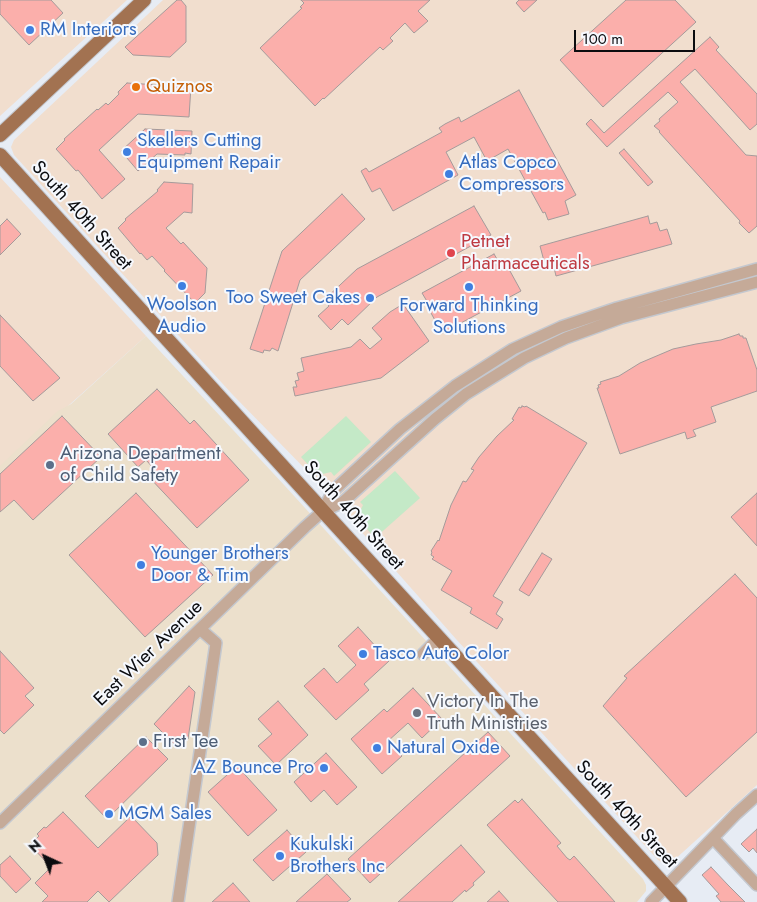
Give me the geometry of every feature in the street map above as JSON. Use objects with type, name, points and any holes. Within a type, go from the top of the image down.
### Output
[{"type":"main road","points":[[0,135],[144,0]]},
{"type":"main road","name":"South 40th Street","points":[[0,155],[680,902]]},
{"type":"street","points":[[323,511],[333,491],[400,429],[455,386],[513,349],[561,327],[617,308],[757,269]]},
{"type":"street","points":[[323,511],[343,502],[435,418],[466,394],[524,358],[566,338],[622,318],[757,282]]},
{"type":"street","name":"East Wier Avenue","points":[[0,823],[305,526],[323,511]]},
{"type":"street","points":[[178,902],[216,643],[200,629]]},
{"type":"street","points":[[423,654],[439,638]]},
{"type":"street","points":[[651,902],[757,795]]},
{"type":"street","points":[[713,838],[757,885]]},
{"type":"shaded area","points":[[0,0],[127,0],[0,116]]},
{"type":"shaded area","points":[[163,0],[757,0],[757,785],[672,862],[664,864],[658,860],[456,639],[313,477],[232,394],[14,155],[11,147],[14,140]]},
{"type":"shaded area","points":[[0,177],[146,336],[0,467]]},
{"type":"shaded area","points":[[146,336],[643,879],[646,891],[637,902],[0,902],[0,466],[58,411],[71,404]]},
{"type":"green space","points":[[346,416],[371,442],[334,476],[331,472],[323,474],[318,470],[315,472],[301,457]]},
{"type":"green space","points":[[395,471],[420,498],[375,538],[360,521],[362,519],[360,511],[363,505],[360,502]]},
{"type":"building","name":"RM Interiors","points":[[0,0],[51,0],[63,13],[29,45],[0,14]]},
{"type":"building","points":[[177,0],[181,0],[186,6],[186,42],[170,57],[133,55],[125,47]]},
{"type":"building","points":[[301,0],[430,0],[418,11],[428,21],[414,33],[405,23],[390,38],[393,41],[383,50],[380,47],[315,106],[260,48],[302,8],[300,7],[304,3]]},
{"type":"building","points":[[519,0],[537,0],[524,12],[516,3]]},
{"type":"building","points":[[626,0],[675,0],[696,22],[603,107],[560,60]]},
{"type":"building","points":[[710,37],[719,47],[716,50],[757,94],[757,124],[750,130],[695,69],[680,82],[746,155],[757,156],[757,226],[749,233],[654,126],[678,102],[668,92],[607,147],[586,124],[591,119],[604,133]]},
{"type":"building","points":[[127,83],[191,86],[189,117],[138,114],[99,150],[125,179],[102,199],[78,170],[76,171],[56,149],[64,139],[97,109],[106,103],[108,105]]},
{"type":"building","points":[[519,90],[576,195],[565,201],[569,214],[548,220],[508,149],[487,161],[474,137],[446,152],[458,175],[393,211],[380,188],[372,192],[361,171],[366,168],[369,172],[442,132],[439,128],[445,124],[459,117],[461,122]]},
{"type":"building","points":[[145,129],[192,131],[191,154],[157,154],[138,171],[121,151]]},
{"type":"building","points":[[624,149],[653,182],[648,186],[619,153]]},
{"type":"building","points":[[164,182],[193,184],[192,213],[184,212],[166,228],[181,244],[183,242],[207,268],[205,293],[195,303],[152,256],[147,260],[118,228],[125,219],[158,191]]},
{"type":"building","points":[[342,194],[365,219],[300,280],[278,351],[272,348],[270,351],[264,350],[263,353],[250,349],[282,251]]},
{"type":"building","points":[[474,206],[491,235],[377,297],[348,325],[342,319],[331,330],[318,316],[329,306],[324,300],[357,269]]},
{"type":"building","points":[[648,216],[650,224],[657,222],[660,231],[667,229],[672,244],[556,276],[552,259],[544,261],[540,246]]},
{"type":"building","points":[[7,219],[21,234],[0,255],[0,226]]},
{"type":"building","points":[[494,254],[500,264],[505,262],[521,291],[442,333],[422,293]]},
{"type":"building","points":[[403,304],[429,341],[381,378],[295,396],[293,387],[297,387],[295,381],[299,380],[297,373],[304,371],[301,358],[351,347],[360,339],[370,349],[382,339],[372,328],[390,312]]},
{"type":"building","points":[[0,315],[60,378],[33,401],[0,366]]},
{"type":"building","points":[[739,334],[746,338],[757,370],[757,391],[711,407],[716,422],[693,430],[696,436],[687,439],[685,432],[620,454],[597,388],[601,384],[600,382],[619,376],[640,363],[673,349],[721,340]]},
{"type":"building","points":[[157,389],[190,424],[194,420],[249,480],[197,528],[148,476],[155,470],[146,460],[138,467],[108,434]]},
{"type":"building","points":[[526,406],[587,443],[493,596],[503,602],[496,614],[503,619],[497,629],[470,613],[472,608],[441,590],[452,571],[432,559],[434,557],[431,555],[431,551],[439,541],[451,505],[463,481],[466,482],[474,470],[471,469],[479,457],[514,420],[512,419],[519,407],[521,408]]},
{"type":"building","name":"Arizona Department of Child Safety","points":[[62,416],[101,457],[33,520],[14,500],[0,512],[0,474]]},
{"type":"building","name":"Younger Brothers Door & Trim","points":[[136,493],[213,575],[145,637],[69,555]]},
{"type":"building","points":[[757,493],[757,546],[731,517]]},
{"type":"building","points":[[542,553],[552,559],[529,596],[519,590]]},
{"type":"building","points":[[735,574],[757,598],[757,732],[686,797],[603,706],[627,678],[624,676]]},
{"type":"building","points":[[358,627],[389,661],[364,684],[369,690],[336,720],[304,686],[324,668],[337,683],[356,665],[338,646]]},
{"type":"building","points":[[0,651],[34,688],[25,696],[34,705],[4,734],[0,730]]},
{"type":"building","points":[[189,686],[195,692],[188,739],[178,748],[154,724]]},
{"type":"building","points":[[413,688],[442,719],[422,738],[408,723],[388,741],[402,756],[382,774],[351,739],[384,709],[387,712]]},
{"type":"building","points":[[278,701],[308,735],[276,765],[258,746],[272,734],[258,719]]},
{"type":"building","points":[[488,732],[510,756],[370,883],[348,859]]},
{"type":"building","points":[[146,737],[168,759],[107,819],[85,796]]},
{"type":"building","name":"AZ Bounce Pro","points":[[326,753],[357,787],[337,805],[324,790],[311,802],[294,782]]},
{"type":"building","points":[[237,766],[277,810],[248,836],[208,792]]},
{"type":"building","points":[[522,799],[561,843],[557,846],[567,858],[570,860],[574,856],[615,902],[558,902],[487,825],[515,800],[518,803]]},
{"type":"building","points":[[63,812],[98,848],[131,816],[157,843],[158,855],[109,902],[98,891],[87,902],[42,902],[48,896],[35,883],[51,867],[30,845],[39,836],[37,834],[44,827],[46,828]]},
{"type":"building","points":[[757,829],[757,853],[753,848],[749,852],[741,844]]},
{"type":"building","name":"Kukulski Brothers Inc","points":[[287,830],[306,852],[273,881],[253,860]]},
{"type":"building","points":[[461,845],[485,872],[473,883],[474,885],[466,892],[465,890],[452,902],[398,902]]},
{"type":"building","points":[[10,856],[31,879],[16,893],[0,876],[0,865]]},
{"type":"building","points":[[711,867],[745,902],[721,902],[716,896],[719,894],[702,875]]},
{"type":"building","points":[[327,874],[351,899],[347,902],[296,902]]},
{"type":"building","points":[[233,883],[250,902],[212,902]]},
{"type":"building","points":[[499,891],[509,902],[487,902]]},
{"type":"place","name":"RM Interiors","points":[[30,30]]},
{"type":"place","name":"Quiznos","points":[[136,87]]},
{"type":"place","name":"Skellers Cutting Equipment Repair","points":[[127,152]]},
{"type":"place","name":"Atlas Copco Compressors","points":[[449,174]]},
{"type":"place","name":"Petnet Pharmaceuticals","points":[[451,253]]},
{"type":"place","name":"Woolson Audio","points":[[182,286]]},
{"type":"place","name":"Forward Thinking Solutions","points":[[469,287]]},
{"type":"place","name":"Too Sweet Cakes","points":[[370,298]]},
{"type":"place","name":"Arizona Department of Child Safety","points":[[50,465]]},
{"type":"place","name":"Younger Brothers Door & Trim","points":[[141,565]]},
{"type":"place","name":"Tasco Auto Color","points":[[363,654]]},
{"type":"place","name":"Victory In The Truth Ministries","points":[[417,713]]},
{"type":"place","name":"First Tee","points":[[143,742]]},
{"type":"place","name":"Natural Oxide","points":[[377,748]]},
{"type":"place","name":"AZ Bounce Pro","points":[[324,768]]},
{"type":"place","name":"MGM Sales","points":[[109,814]]},
{"type":"place","name":"Kukulski Brothers Inc","points":[[280,856]]}]
